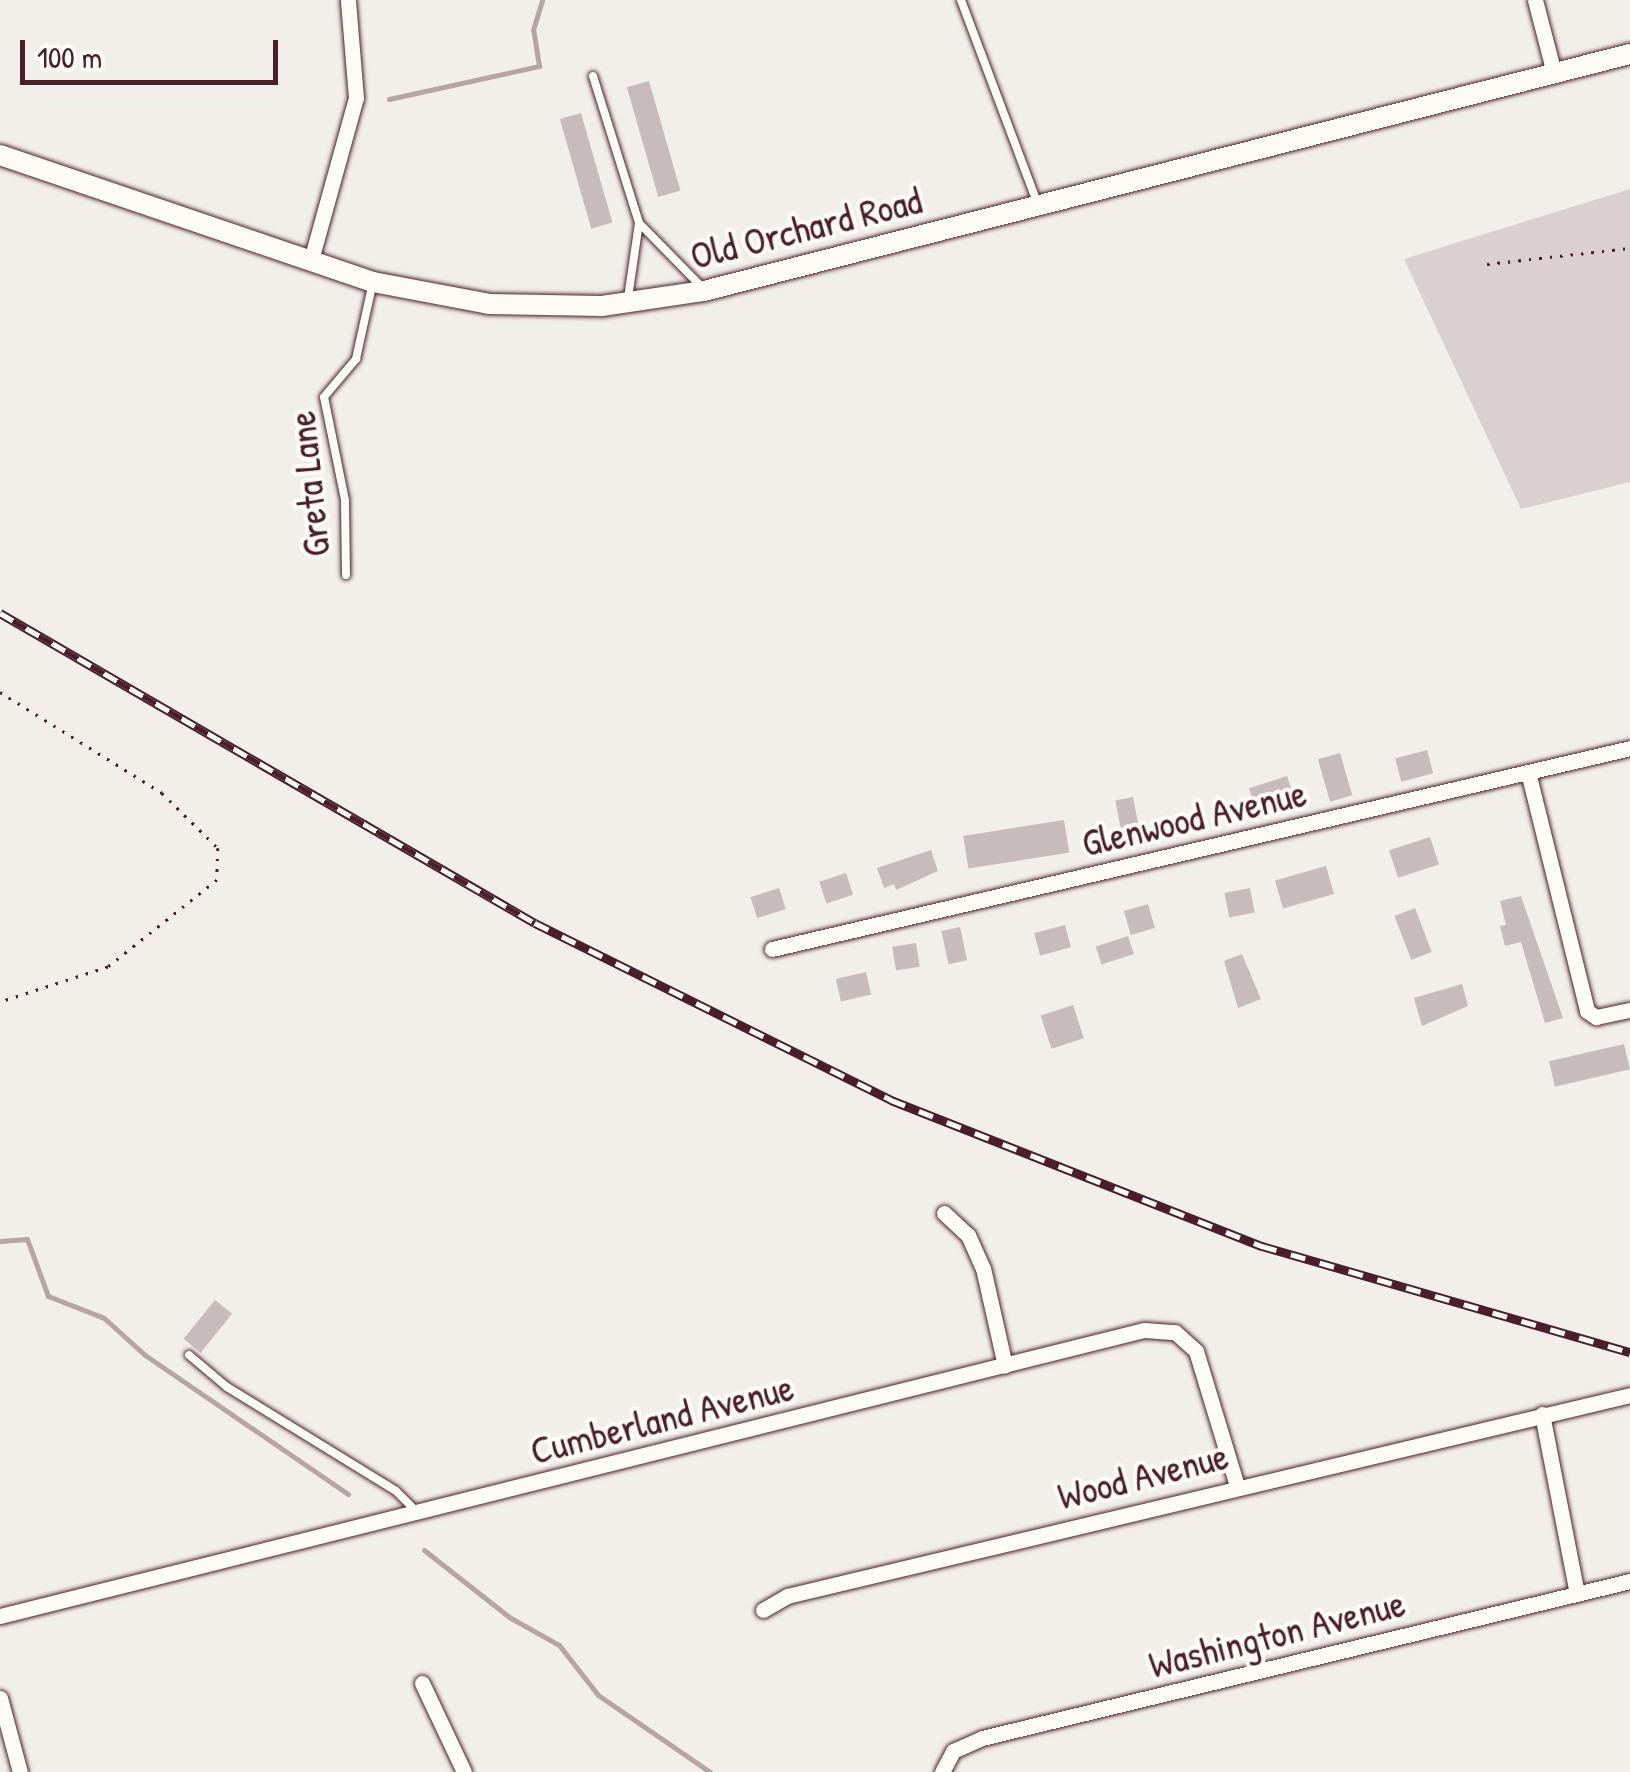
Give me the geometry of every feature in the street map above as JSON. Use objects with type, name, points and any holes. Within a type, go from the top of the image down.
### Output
[{"type":"street","points":[[311,260],[338,182],[356,98],[348,0]]},
{"type":"street","points":[[1535,0],[1554,73]]},
{"type":"street","name":"Old Orchard Road","points":[[0,155],[373,282],[489,304],[629,304],[704,291],[1630,54]]},
{"type":"street","name":"Glenwood Avenue","points":[[773,956],[1630,748]]},
{"type":"street","points":[[1528,772],[1591,1016],[1630,1010]]},
{"type":"street","points":[[944,1213],[968,1235],[984,1268],[1005,1366]]},
{"type":"street","name":"Cumberland Avenue","points":[[0,1616],[1144,1330],[1181,1335],[1205,1370],[1237,1486]]},
{"type":"street","name":"Wood Avenue","points":[[764,1610],[787,1596],[1630,1395]]},
{"type":"street","points":[[1542,1414],[1577,1594]]},
{"type":"street","name":"Washington Avenue","points":[[944,1766],[982,1738],[1630,1581]]},
{"type":"street","points":[[422,1683],[464,1772]]},
{"type":"street","points":[[0,1698],[20,1772]]},
{"type":"lane","points":[[961,0],[1038,206]]},
{"type":"lane","points":[[592,76],[638,223],[629,304]]},
{"type":"lane","points":[[638,223],[704,291]]},
{"type":"lane","name":"Greta Lane","points":[[346,575],[344,500],[324,397],[356,359],[373,282]]},
{"type":"lane","points":[[189,1354],[227,1387],[396,1491],[419,1514]]},
{"type":"path","points":[[1486,264],[1630,248]]},
{"type":"path","points":[[0,692],[162,793],[218,848],[217,880],[108,967],[0,1002]]},
{"type":"shaded area","points":[[1630,189],[1630,482],[1521,509],[1404,259]]},
{"type":"building","points":[[649,81],[680,191],[658,197],[627,87]]},
{"type":"building","points":[[581,113],[612,223],[591,229],[560,119]]},
{"type":"building","points":[[1427,750],[1433,773],[1401,782],[1395,759]]},
{"type":"building","points":[[1340,753],[1352,795],[1330,802],[1318,759]]},
{"type":"building","points":[[1287,776],[1293,795],[1255,807],[1249,788]]},
{"type":"building","points":[[1133,797],[1140,833],[1122,837],[1115,800]]},
{"type":"building","points":[[1064,820],[1069,853],[968,869],[963,836]]},
{"type":"building","points":[[1430,837],[1439,865],[1398,878],[1389,850]]},
{"type":"building","points":[[931,850],[938,871],[896,890],[894,884],[884,888],[877,868]]},
{"type":"building","points":[[1326,866],[1334,894],[1283,908],[1275,881]]},
{"type":"building","points":[[846,873],[853,895],[826,904],[819,882]]},
{"type":"building","points":[[779,888],[786,909],[757,918],[750,897]]},
{"type":"building","points":[[1250,888],[1255,913],[1229,918],[1224,893]]},
{"type":"building","points":[[1521,896],[1563,1018],[1545,1023],[1521,942],[1505,946],[1500,926],[1506,925],[1500,901]]},
{"type":"building","points":[[1148,904],[1155,928],[1131,935],[1124,911]]},
{"type":"building","points":[[1415,908],[1432,952],[1411,960],[1394,916]]},
{"type":"building","points":[[1065,925],[1071,947],[1040,955],[1034,933]]},
{"type":"building","points":[[960,927],[967,960],[948,964],[941,931]]},
{"type":"building","points":[[1128,936],[1134,954],[1102,965],[1096,947]]},
{"type":"building","points":[[916,943],[920,967],[896,970],[892,947]]},
{"type":"building","points":[[1242,954],[1261,999],[1238,1008],[1224,961]]},
{"type":"building","points":[[866,972],[871,994],[841,1001],[836,979]]},
{"type":"building","points":[[1462,984],[1468,1006],[1422,1026],[1414,998]]},
{"type":"building","points":[[1073,1005],[1084,1038],[1051,1049],[1041,1016]]},
{"type":"building","points":[[1624,1044],[1630,1069],[1555,1087],[1549,1061]]},
{"type":"building","points":[[215,1300],[232,1314],[201,1353],[184,1339]]},
{"type":"waterway","points":[[389,99],[539,66],[533,30],[542,0]]},
{"type":"waterway","points":[[0,1241],[27,1239],[48,1296],[104,1318],[145,1355],[348,1494]]},
{"type":"waterway","points":[[424,1550],[509,1617],[559,1645],[598,1695],[710,1772]]},
{"type":"railway","points":[[0,613],[535,923],[891,1100],[1262,1246],[1630,1352]]}]
